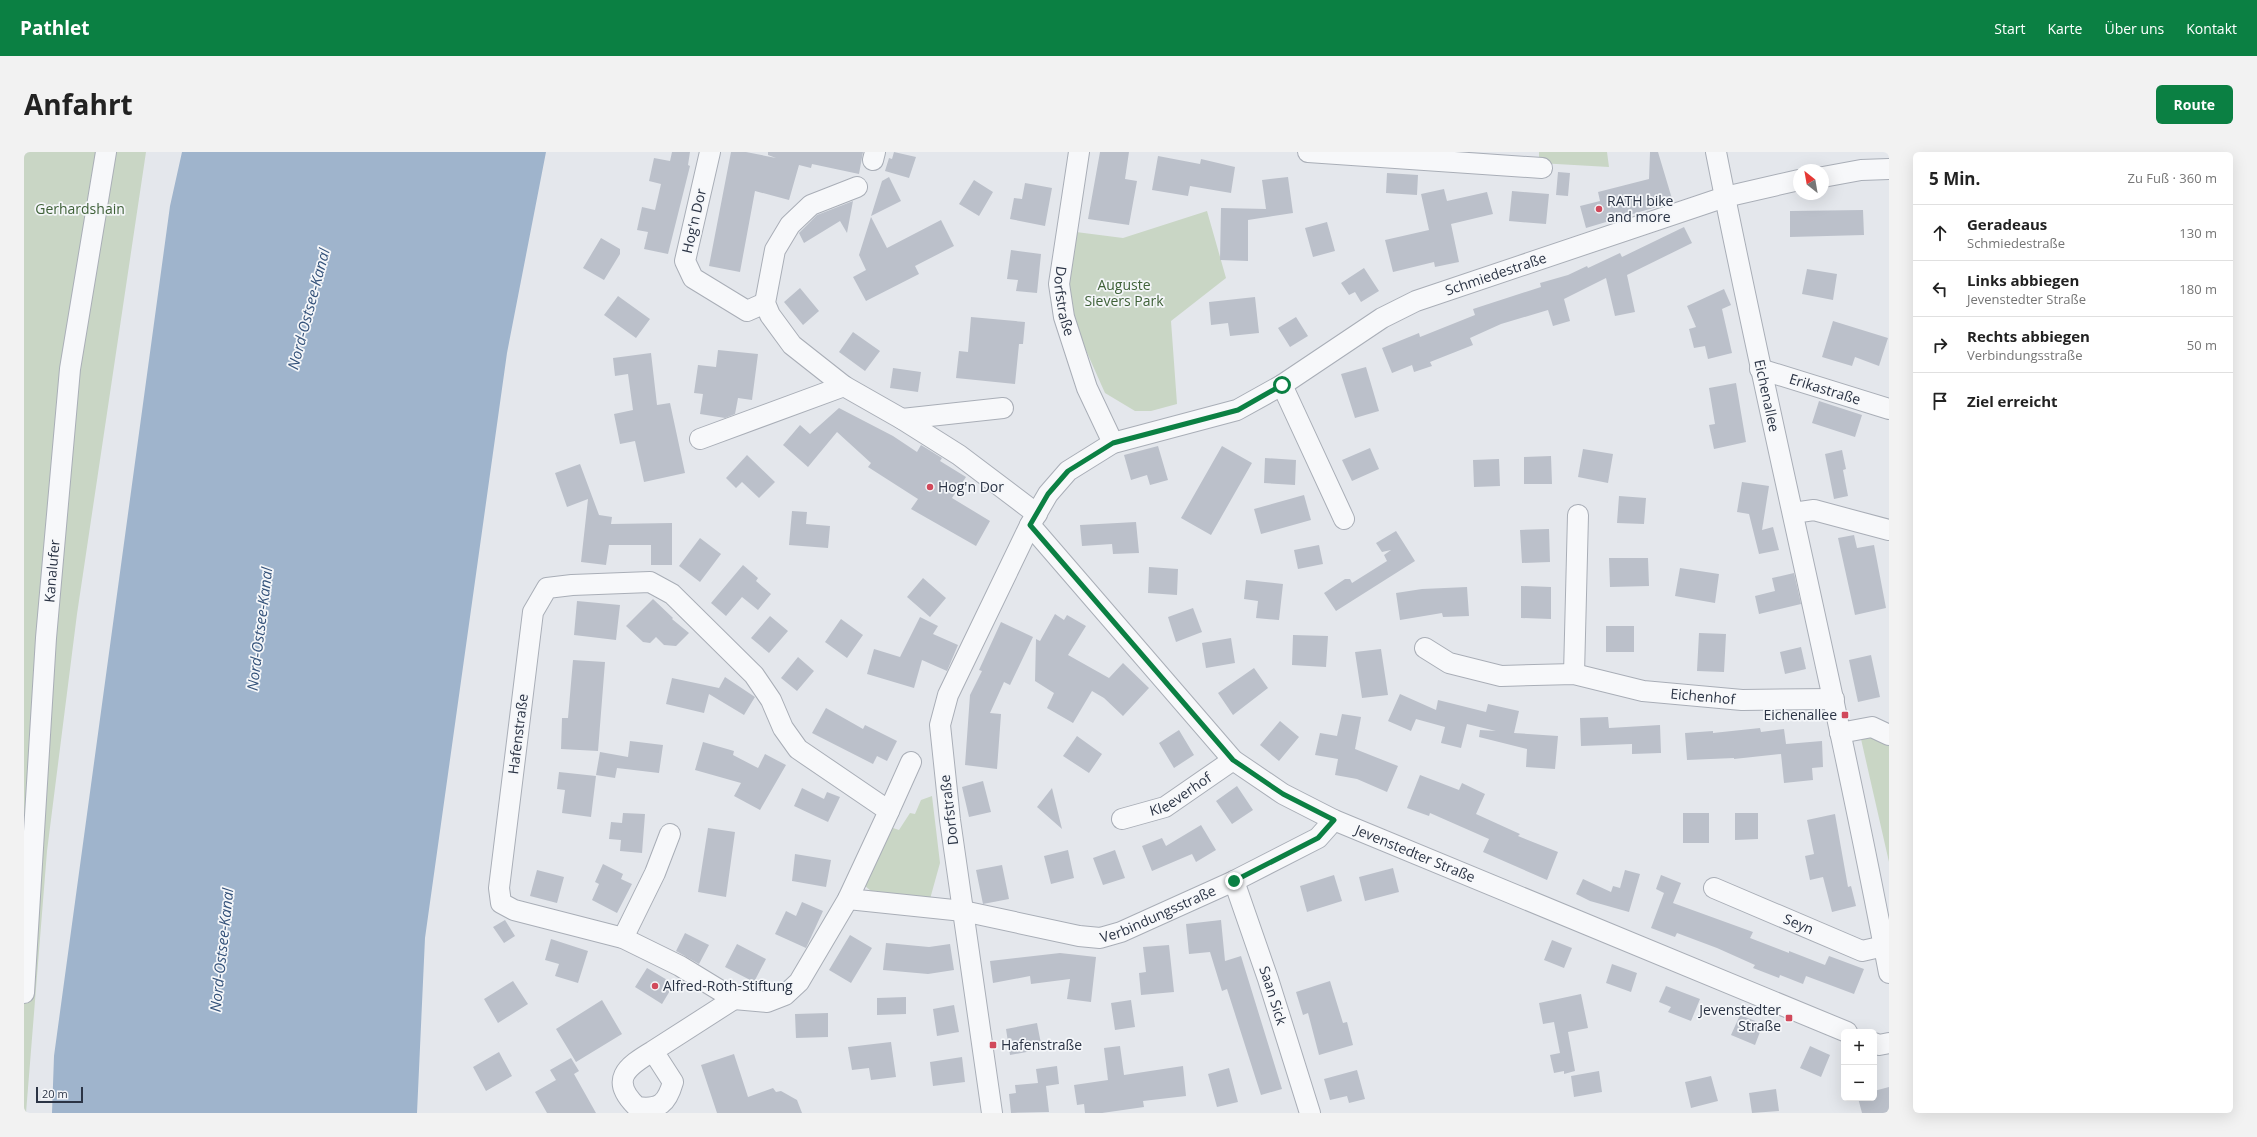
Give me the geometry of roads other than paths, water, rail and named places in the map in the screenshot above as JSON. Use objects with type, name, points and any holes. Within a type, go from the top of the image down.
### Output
[{"type":"street","name":"Kanalufer","points":[[24,993],[46,638],[70,370],[106,152]]},
{"type":"street","name":"Hog'n Dor","points":[[710,152],[685,261],[693,278],[747,311],[765,304]]},
{"type":"street","name":"Dorfstraße","points":[[1079,152],[1059,284],[1064,317],[1087,388],[1113,443]]},
{"type":"street","points":[[1308,152],[1407,155],[1542,168]]},
{"type":"street","name":"Eichenallee","points":[[1716,152],[1760,370],[1834,699],[1889,973]]},
{"type":"street","points":[[1829,175],[1862,170],[1889,169]]},
{"type":"street","name":"Schmiedestraße","points":[[1033,520],[1048,494],[1068,471],[1113,443],[1238,410],[1282,385],[1382,318],[1416,301],[1725,197],[1793,181]]},
{"type":"street","points":[[857,187],[811,205],[790,225],[775,250],[765,304],[770,315],[792,345],[844,386],[902,419],[959,455],[1033,520]]},
{"type":"street","name":"Erikastraße","points":[[1760,370],[1889,409]]},
{"type":"street","points":[[1282,385],[1344,519]]},
{"type":"street","points":[[700,439],[844,386]]},
{"type":"street","points":[[902,419],[1003,408]]},
{"type":"street","points":[[1793,513],[1814,510],[1889,530]]},
{"type":"street","points":[[1574,674],[1578,515]]},
{"type":"street","name":"Dorfstraße","points":[[992,1113],[950,820],[940,725],[948,695],[1033,520]]},
{"type":"street","name":"Jevenstedter Straße","points":[[1033,520],[1233,760],[1283,794],[1334,820],[1841,1030]]},
{"type":"street","name":"Hafenstraße","points":[[889,811],[798,749],[783,728],[771,700],[754,675],[672,594],[650,582],[572,585],[547,588],[533,612],[499,888],[501,903],[514,910],[623,938],[680,966],[734,998],[767,1002],[786,995],[799,982],[848,899],[889,811],[910,762]]},
{"type":"street","name":"Eichenhof","points":[[1425,648],[1448,663],[1501,676],[1574,674],[1643,691],[1742,700],[1834,699]]},
{"type":"street","points":[[1840,734],[1872,727],[1889,736]]},
{"type":"street","name":"Kleeverhof","points":[[1122,819],[1165,807],[1233,760]]},
{"type":"street","name":"Verbindungsstraße","points":[[963,911],[1079,936],[1100,938],[1121,932],[1234,881],[1318,838],[1334,820]]},
{"type":"street","points":[[623,938],[655,873],[670,834]]},
{"type":"street","name":"Saan Sick","points":[[1234,881],[1268,979],[1307,1112]]},
{"type":"street","name":"Seyn","points":[[1714,888],[1862,951],[1884,946]]},
{"type":"street","points":[[848,899],[963,911]]},
{"type":"street","points":[[653,1051],[673,1082],[667,1108],[637,1107],[628,1098],[622,1088],[622,1080],[625,1072],[653,1051],[734,998]]},
{"type":"street","points":[[1877,1044],[1889,1043]]},
{"type":"water","name":"Nord-Ostsee-Kanal","points":[[182,152],[546,152],[507,353],[425,938],[417,1113],[52,1113],[54,1056],[170,206]]},
{"type":"place","name":"RATH bike and more","points":[[1599,209]]},
{"type":"place","name":"Hog'n Dor","points":[[930,487]]},
{"type":"place","name":"Eichenallee","points":[[1845,715]]},
{"type":"place","name":"Alfred-Roth-Stiftung","points":[[655,986]]},
{"type":"place","name":"Jevenstedter Straße","points":[[1789,1018]]},
{"type":"place","name":"Hafenstraße","points":[[993,1045]]},
{"type":"park label","name":"Gerhardshain","points":[[80,209]]},
{"type":"park label","name":"Auguste Sievers Park","points":[[1124,294]]}]
